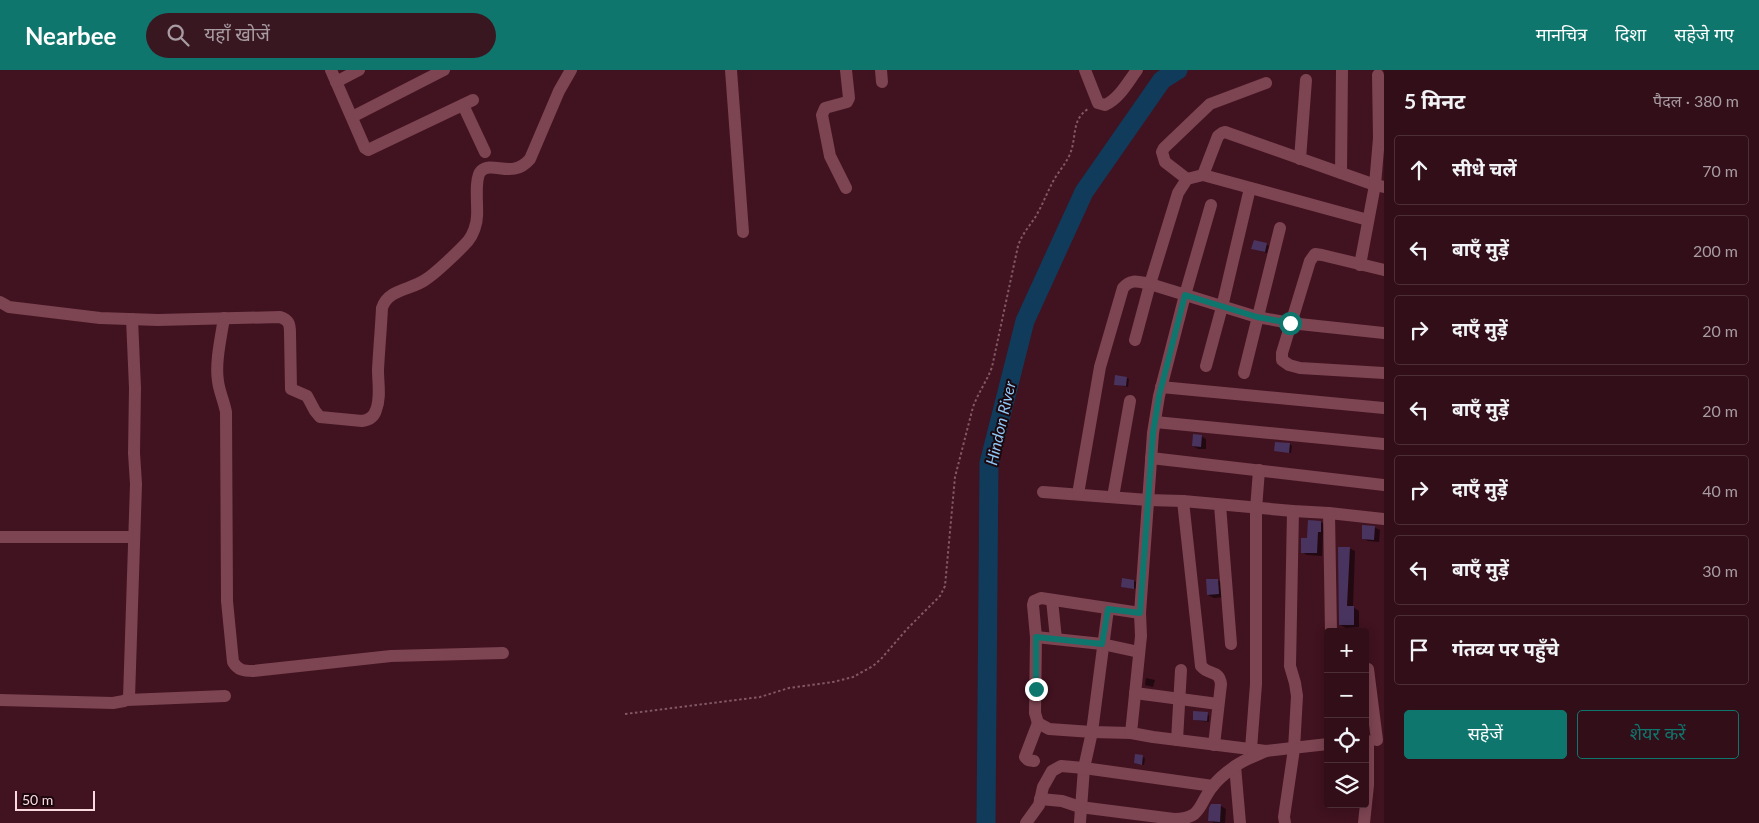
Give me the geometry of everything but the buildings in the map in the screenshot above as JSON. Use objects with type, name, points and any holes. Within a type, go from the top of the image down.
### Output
[{"type":"street","points":[[359,70],[334,76],[365,148],[372,149],[468,103],[485,152]]},
{"type":"street","points":[[352,117],[444,70]]},
{"type":"street","points":[[0,302],[9,307],[100,318],[280,317],[286,319],[290,324],[291,389],[307,396],[320,417],[362,421],[372,417],[378,402],[382,308],[385,299],[428,279],[468,241],[474,230],[477,218],[477,179],[480,172],[486,168],[515,170],[524,167],[530,159],[559,91],[571,70]]},
{"type":"street","points":[[731,70],[743,232]]},
{"type":"street","points":[[846,70],[847,102],[825,108],[822,115],[830,156],[846,188]]},
{"type":"street","points":[[1085,70],[1098,103],[1105,105],[1113,100],[1137,70]]},
{"type":"street","points":[[1342,70],[1342,173]]},
{"type":"street","points":[[1360,265],[1368,220],[1379,186],[1378,75]]},
{"type":"street","points":[[1300,159],[1306,80]]},
{"type":"street","points":[[1187,179],[1165,162],[1162,152],[1164,148],[1210,104],[1266,83]]},
{"type":"street","points":[[1203,175],[1218,136],[1222,132],[1379,186]]},
{"type":"street","points":[[1135,340],[1178,193],[1187,179],[1203,175],[1368,220]]},
{"type":"street","points":[[1206,366],[1250,188]]},
{"type":"street","points":[[1130,732],[1139,652],[1140,613],[1155,422],[1161,386],[1211,205]]},
{"type":"street","points":[[1244,373],[1280,228]]},
{"type":"street","points":[[1384,270],[1315,254],[1310,261],[1282,353],[1282,360],[1289,365],[1300,368],[1384,373]]},
{"type":"street","points":[[1078,494],[1100,367],[1123,288],[1128,282],[1134,281],[1150,284],[1257,317],[1290,323],[1384,334]]},
{"type":"street","points":[[224,318],[217,377],[226,412],[227,601],[233,662],[237,668],[243,671],[253,671],[391,656],[502,653]]},
{"type":"street","points":[[127,700],[130,689],[136,484],[132,319]]},
{"type":"street","points":[[1161,386],[1384,408]]},
{"type":"street","points":[[1113,497],[1130,401]]},
{"type":"street","points":[[1155,422],[1384,444]]},
{"type":"street","points":[[1151,458],[1384,484]]},
{"type":"street","points":[[1251,749],[1256,684],[1256,508],[1259,470]]},
{"type":"street","points":[[1043,492],[1183,501],[1384,519]]},
{"type":"street","points":[[1183,501],[1201,666],[1219,676],[1221,684],[1214,745]]},
{"type":"street","points":[[1220,505],[1231,644]]},
{"type":"street","points":[[1285,823],[1284,818],[1294,749],[1297,696],[1290,666],[1293,511]]},
{"type":"street","points":[[1329,513],[1331,628]]},
{"type":"street","points":[[0,536],[134,537]]},
{"type":"street","points":[[1034,761],[1028,760],[1025,757],[1038,723],[1035,713],[1036,637],[1034,601],[1041,598],[1140,613]]},
{"type":"street","points":[[1052,600],[1056,639]]},
{"type":"street","points":[[1080,822],[1084,768],[1092,732],[1108,609]]},
{"type":"street","points":[[1036,637],[1102,644],[1139,652]]},
{"type":"street","points":[[1177,740],[1181,670]]},
{"type":"street","points":[[1364,823],[1374,740],[1368,673]]},
{"type":"street","points":[[1135,693],[1218,704]]},
{"type":"street","points":[[0,700],[113,703],[127,700],[226,696]]},
{"type":"street","points":[[1038,723],[1049,728],[1092,732],[1130,732],[1266,751],[1324,745]]},
{"type":"street","points":[[1040,799],[1062,800],[1080,807],[1186,819],[1194,815],[1201,808],[1212,786],[1235,766],[1266,751]]},
{"type":"street","points":[[1026,823],[1035,811],[1052,771],[1060,766],[1212,786]]},
{"type":"street","points":[[1235,766],[1240,823]]},
{"type":"path","points":[[625,714],[752,699],[790,688],[834,682],[853,676],[873,666],[881,659],[907,629],[940,596],[947,580],[954,477],[976,397],[986,382],[992,367],[1020,239],[1039,211],[1055,178],[1068,157],[1075,135],[1076,121],[1086,110],[1098,103]]},
{"type":"waterway","name":"Hindon River","points":[[986,823],[989,463],[1025,321],[1084,192],[1162,80],[1178,70]]},
{"type":"route","points":[[1036,689],[1036,637],[1102,644],[1108,609],[1140,613],[1153,433],[1159,396],[1185,295],[1257,317],[1290,323]]}]
